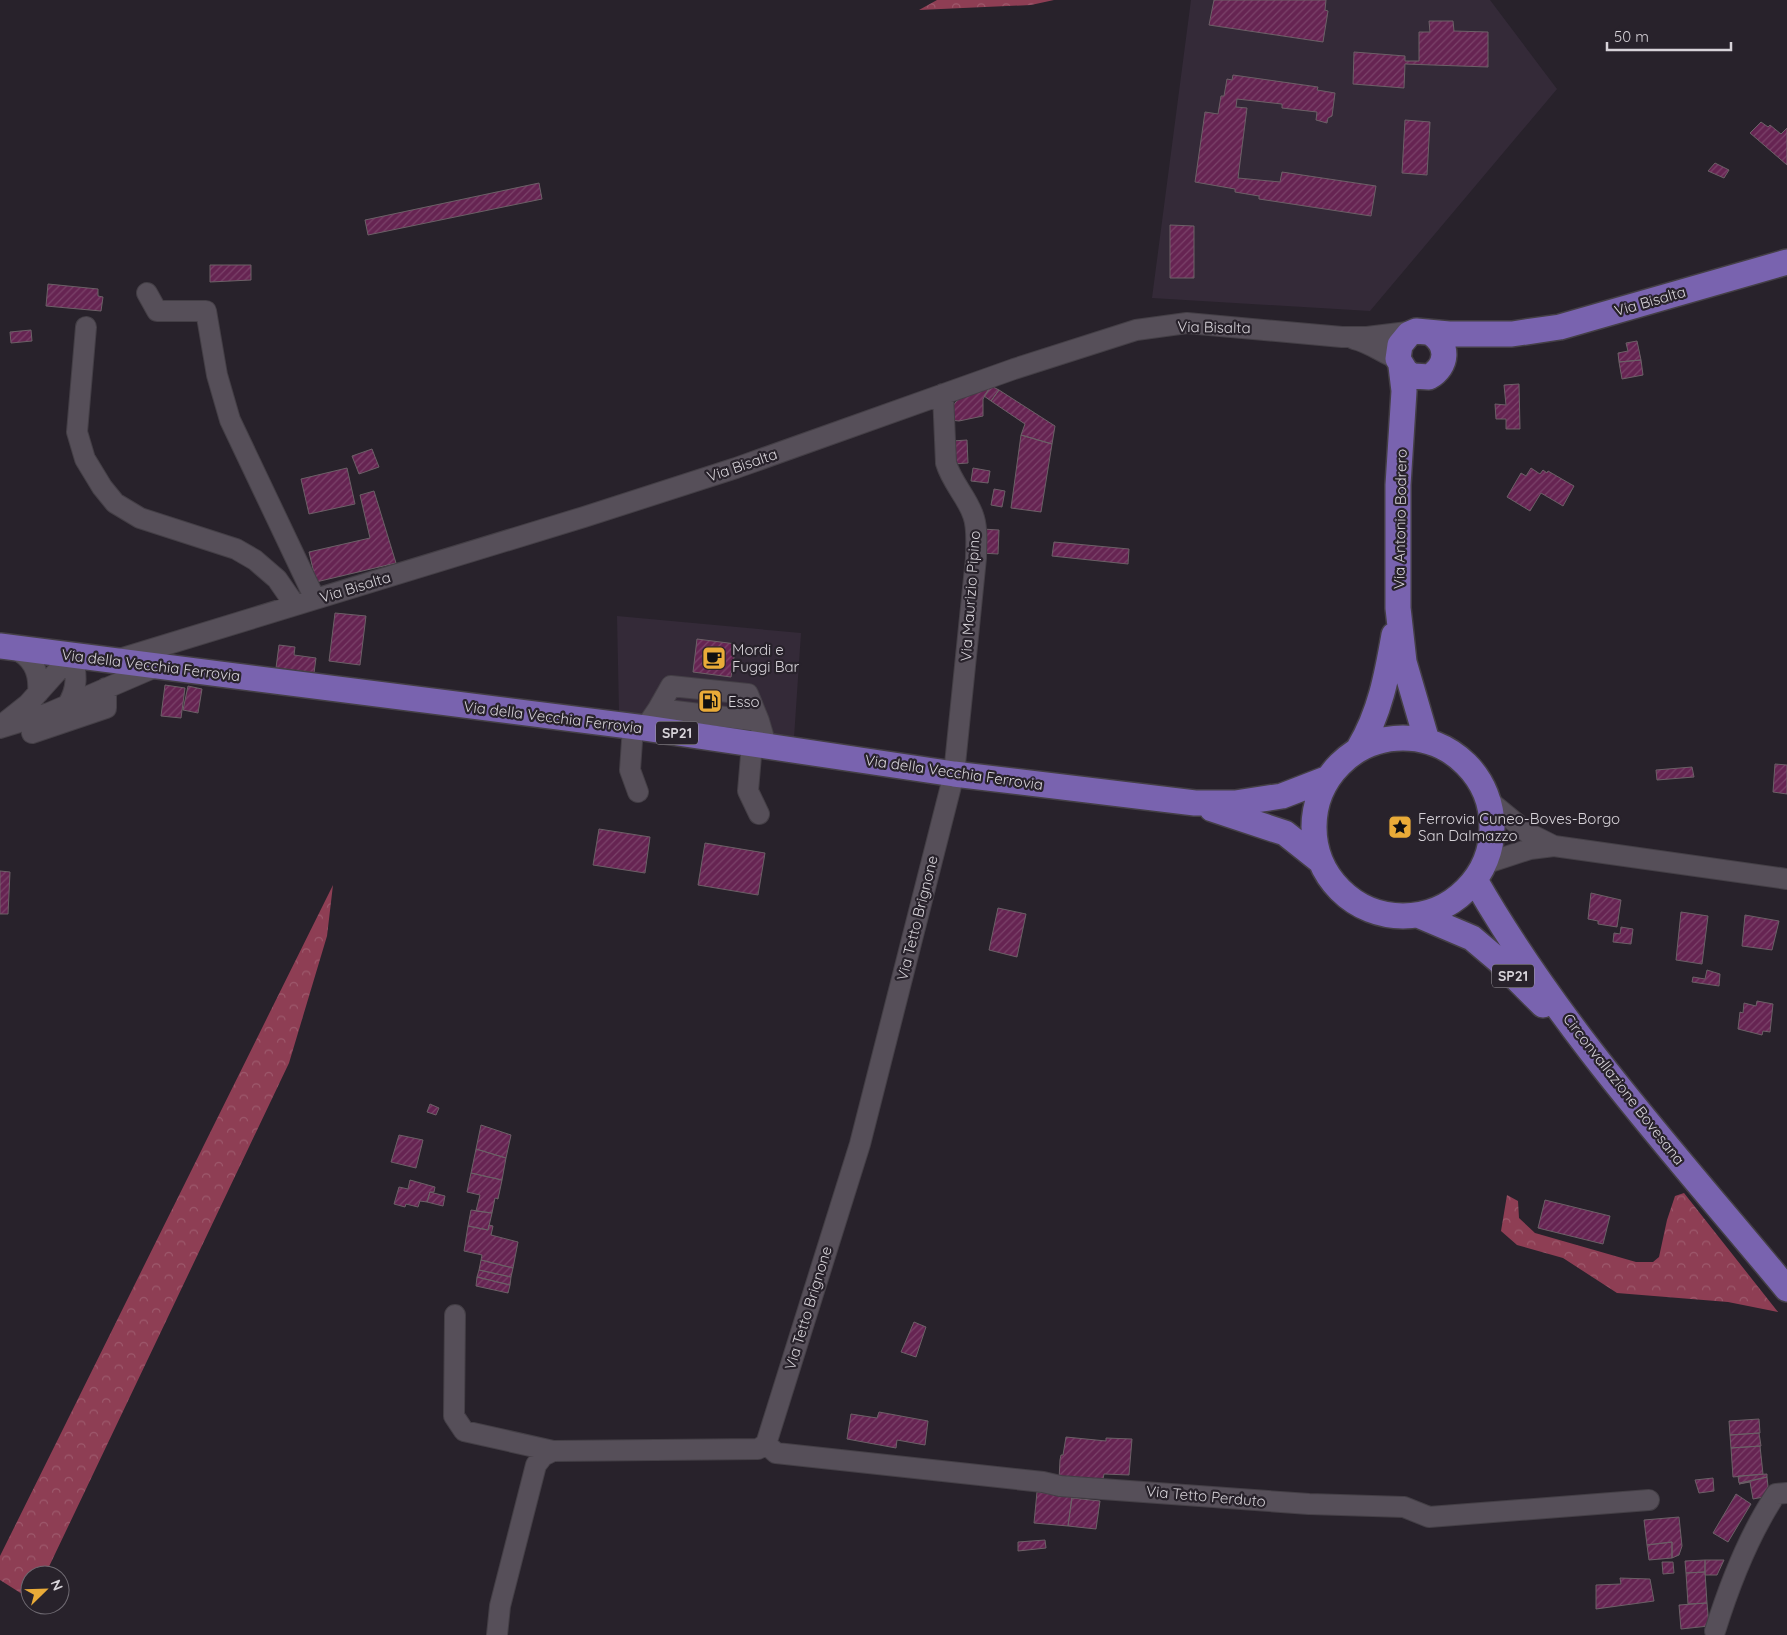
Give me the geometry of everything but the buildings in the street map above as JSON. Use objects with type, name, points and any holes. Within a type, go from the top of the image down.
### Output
[{"type":"main road","name":"Via Bisalta","points":[[1424,332],[1512,334],[1560,327],[1787,262]]},
{"type":"main road","points":[[1399,362],[1400,344],[1410,334],[1424,332],[1442,343],[1444,351],[1438,370]]},
{"type":"main road","name":"Via Bisalta","points":[[1399,362],[1412,376],[1421,378],[1477,347],[1512,334]]},
{"type":"main road","name":"Via Antonio Bodrero","points":[[1399,362],[1404,391],[1398,485],[1398,608],[1404,662],[1427,741]]},
{"type":"main road","name":"Via Antonio Bodrero","points":[[1402,429],[1415,399],[1438,370]]},
{"type":"main road","name":"Via Antonio Bodrero","points":[[1359,748],[1372,725],[1387,675],[1398,608]]},
{"type":"main road","name":"Via della Vecchia Ferrovia","points":[[6,646],[116,660],[152,657],[645,722],[759,745],[954,774],[1195,803],[1236,802],[1282,796],[1326,780]]},
{"type":"main road","points":[[1396,738],[1427,741],[1447,749],[1465,763],[1479,780],[1488,800],[1492,822],[1491,836],[1480,872],[1453,901],[1440,909],[1418,915],[1388,915],[1359,905],[1335,886],[1319,860],[1313,833],[1316,805],[1326,780],[1340,762],[1359,748],[1381,740],[1396,738]]},
{"type":"main road","name":"Via della Vecchia Ferrovia","points":[[1195,803],[1285,833],[1319,860]]},
{"type":"main road","name":"Circonvallazione Bovesana","points":[[1480,872],[1501,925],[1594,1057],[1787,1289]]},
{"type":"main road","name":"SP21","points":[[1418,915],[1472,938],[1498,960],[1594,1057]]},
{"type":"street","points":[[147,293],[157,311],[206,311],[217,374],[230,420],[315,599]]},
{"type":"street","name":"Via Bisalta","points":[[0,728],[66,706],[106,688],[152,657],[294,605],[584,517],[736,468],[943,394],[1136,330],[1187,323],[1252,327],[1342,337],[1367,337],[1424,332]]},
{"type":"street","points":[[86,327],[77,432],[85,459],[102,487],[116,503],[140,518],[236,550],[255,560],[277,579],[294,605]]},
{"type":"street","name":"Via Bisalta","points":[[1342,337],[1370,344],[1399,362]]},
{"type":"street","name":"Via Maurizio Pipino","points":[[943,394],[946,463],[949,474],[973,513],[976,525],[976,558],[954,774]]},
{"type":"street","points":[[6,646],[23,652],[33,664],[39,680],[38,693]]},
{"type":"street","points":[[0,728],[38,693],[72,655]]},
{"type":"street","points":[[66,706],[75,691],[76,682],[72,655]]},
{"type":"street","points":[[0,728],[29,734],[106,708],[106,688]]},
{"type":"street","points":[[638,792],[630,770],[645,722],[759,721],[759,745],[748,791],[759,814]]},
{"type":"street","name":"Via Tetto Brignone","points":[[766,1444],[860,1144],[954,774]]},
{"type":"street","points":[[1488,800],[1528,832],[1554,846]]},
{"type":"street","points":[[1480,872],[1504,856],[1554,846],[1787,879]]},
{"type":"street","points":[[455,1315],[454,1416],[464,1431],[553,1451],[758,1448],[766,1444]]},
{"type":"street","name":"Via Tetto Perduto","points":[[766,1444],[776,1453],[1043,1482],[1060,1486],[1290,1503],[1404,1507],[1429,1517],[1649,1500]]},
{"type":"street","points":[[497,1635],[500,1606],[536,1465],[543,1456],[553,1451]]},
{"type":"street","points":[[1715,1631],[1727,1593],[1759,1519],[1776,1494],[1787,1493]]},
{"type":"shaded area","points":[[1191,0],[1490,0],[1557,89],[1370,311],[1152,298]]},
{"type":"shaded area","points":[[617,616],[801,633],[794,738],[619,713]]},
{"type":"green space","points":[[937,0],[1054,0],[1031,5],[919,10]]},
{"type":"green space","points":[[333,885],[327,936],[289,1063],[50,1565],[20,1565],[20,1593],[0,1580],[0,1556]]},
{"type":"green space","points":[[1684,1193],[1778,1312],[1728,1302],[1617,1293],[1563,1258],[1517,1245],[1501,1231],[1507,1195],[1518,1201],[1519,1218],[1535,1233],[1636,1262],[1653,1262],[1659,1257],[1667,1220],[1675,1196]]},
{"type":"place","name":"Mordi e Fuggi Bar","points":[[714,658]]},
{"type":"place","name":"Esso","points":[[710,701]]},
{"type":"place","name":"Ferrovia Cuneo-Boves-Borgo San Dalmazzo","points":[[1400,827]]}]
